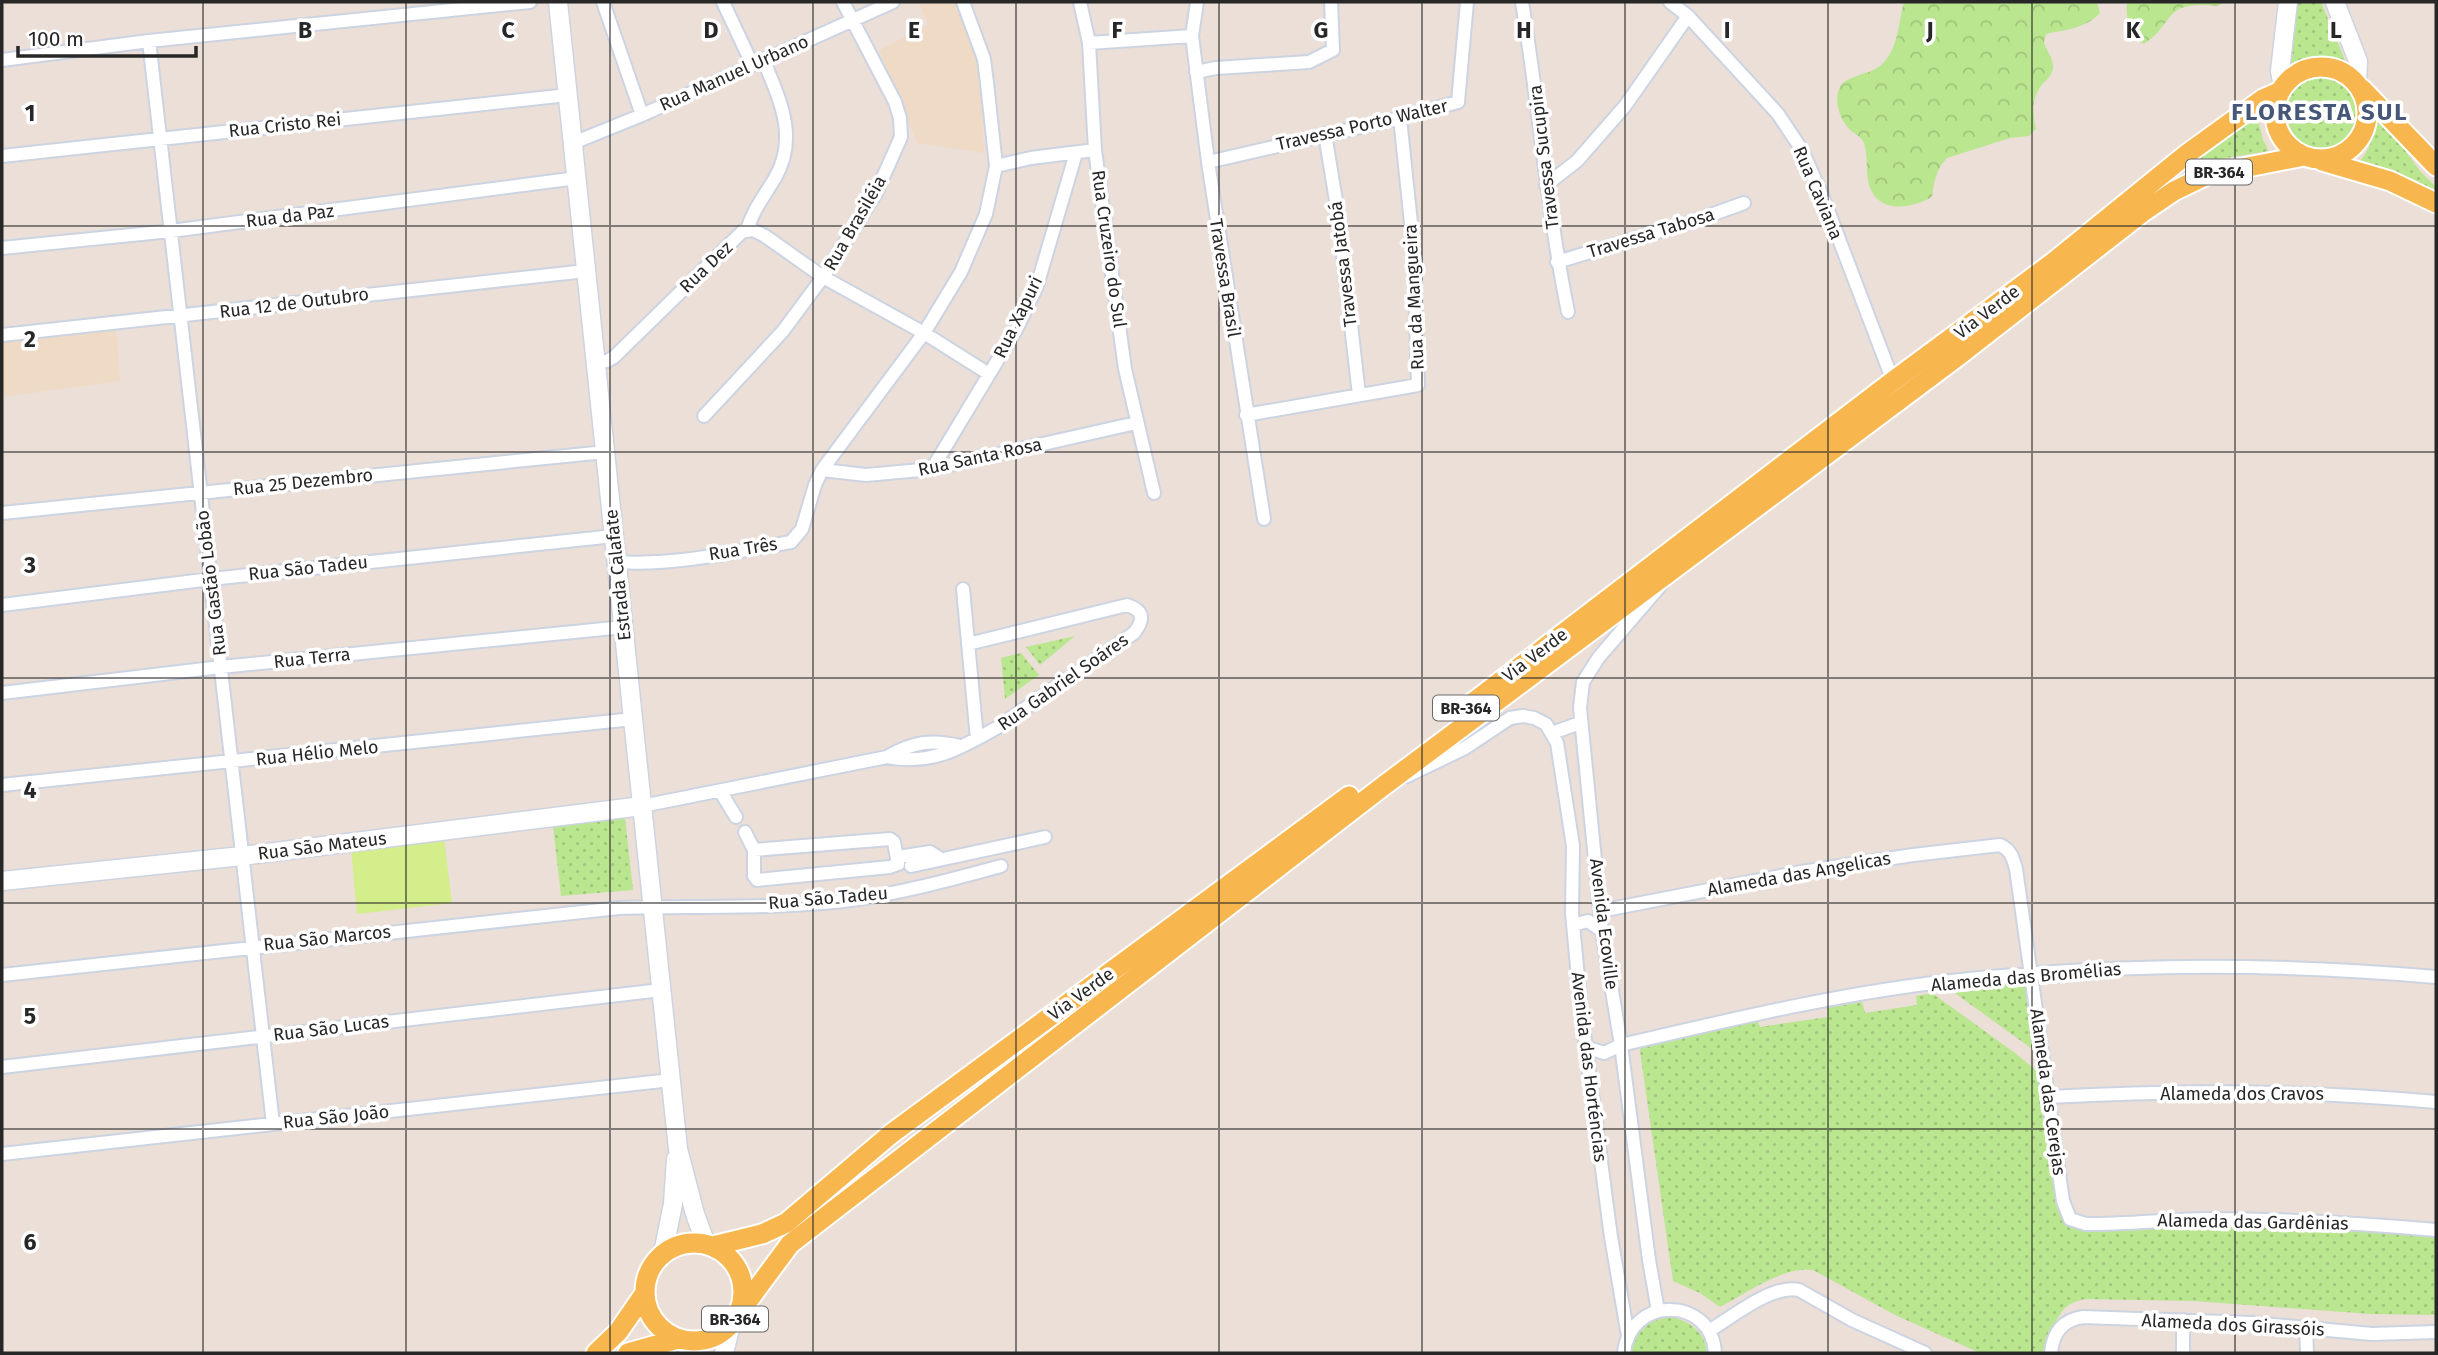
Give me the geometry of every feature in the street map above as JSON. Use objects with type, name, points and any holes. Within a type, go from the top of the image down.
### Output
[{"type":"main road","name":"BR-364","points":[[2359,85],[2366,101],[2368,116],[2357,143],[2339,155],[2311,158],[2293,150],[2278,130],[2275,104],[2281,89],[2294,74],[2310,67],[2327,66],[2344,71],[2359,85],[2436,166]]},
{"type":"main road","name":"Via Verde","points":[[709,1245],[762,1234],[795,1216],[891,1134],[1373,778],[2055,261],[2187,154],[2281,89]]},
{"type":"main road","name":"Via Verde","points":[[735,1319],[790,1244],[1382,787],[2174,191],[2207,175],[2311,158],[2390,181],[2436,203]]},
{"type":"main road","name":"BR-364","points":[[628,1353],[710,1339],[735,1319],[744,1298],[743,1282],[737,1266],[727,1254],[709,1245],[691,1242],[676,1245],[663,1253]]},
{"type":"main road","points":[[596,1353],[627,1321],[645,1293],[650,1271],[663,1253]]},
{"type":"main road","name":"BR-364","points":[[645,1293],[647,1308],[654,1321],[684,1344]]},
{"type":"street","points":[[2,60],[149,41],[530,2]]},
{"type":"street","name":"Estrada Calafate","points":[[558,2],[678,1149],[695,1214],[709,1245]]},
{"type":"street","points":[[603,2],[642,115]]},
{"type":"street","points":[[723,2],[784,114],[787,128],[780,169],[750,219],[747,230]]},
{"type":"street","name":"Rua Brasiléia","points":[[704,416],[783,331],[823,277],[876,193],[901,137],[900,118],[895,102],[843,2]]},
{"type":"street","name":"Rua Manuel Urbano","points":[[573,143],[642,115],[893,2]]},
{"type":"street","points":[[822,470],[924,333],[961,272],[986,214],[996,166],[984,59],[964,2]]},
{"type":"street","name":"Rua Cruzeiro do Sul","points":[[1080,2],[1089,43],[1095,150],[1125,369],[1154,493]]},
{"type":"street","name":"Travessa Brasil","points":[[1198,2],[1192,36],[1196,72],[1264,520]]},
{"type":"street","points":[[1196,72],[1216,68],[1309,62],[1322,57],[1333,50],[1331,2]]},
{"type":"street","name":"Travessa Porto Walter","points":[[1208,162],[1458,102],[1467,2]]},
{"type":"street","name":"Travessa Sucupira","points":[[1522,2],[1534,73],[1557,262],[1568,312]]},
{"type":"street","name":"Rua Caviana","points":[[1670,2],[1688,16],[1778,114],[1802,150],[1826,205],[1893,382]]},
{"type":"street","points":[[2281,89],[2280,71],[2288,2]]},
{"type":"street","points":[[2340,4],[2358,61],[2359,85]]},
{"type":"street","points":[[1546,185],[1577,161],[1617,115],[1688,16]]},
{"type":"street","points":[[1089,43],[1192,36]]},
{"type":"street","name":"Rua Gastão Lobão","points":[[149,41],[273,1124]]},
{"type":"street","name":"Rua Cristo Rei","points":[[2,156],[568,95]]},
{"type":"street","name":"Rua da Mangueira","points":[[1246,415],[1418,385],[1414,253],[1400,118]]},
{"type":"street","name":"Travessa Jatobá","points":[[1325,134],[1339,219],[1359,395]]},
{"type":"street","points":[[996,166],[1031,158],[1095,150]]},
{"type":"street","name":"Rua Xapuri","points":[[932,469],[1017,328],[1037,286],[1076,153]]},
{"type":"street","name":"Rua da Paz","points":[[2,248],[171,231],[577,178]]},
{"type":"street","name":"Travessa Tabosa","points":[[1557,262],[1694,221],[1744,203]]},
{"type":"street","name":"Rua Dez","points":[[596,362],[614,357],[743,231],[752,230],[765,236],[823,277],[924,333],[989,374]]},
{"type":"street","name":"Rua 12 de Outubro","points":[[2,335],[586,271]]},
{"type":"street","name":"Rua Santa Rosa","points":[[822,470],[866,475],[932,469],[1136,423]]},
{"type":"street","name":"Rua 25 Dezembro","points":[[2,513],[605,452]]},
{"type":"street","name":"Rua Três","points":[[617,562],[666,561],[791,542],[802,529],[814,485],[822,470]]},
{"type":"street","name":"Rua São Tadeu","points":[[2,605],[211,579],[614,536]]},
{"type":"street","name":"Avenida Ecoville","points":[[1658,1311],[1621,1045],[1602,931],[1580,723],[1583,682],[1599,657],[1675,569]]},
{"type":"street","points":[[963,589],[977,739]]},
{"type":"street","name":"Rua Gabriel Soáres","points":[[642,807],[887,757],[920,761],[944,755],[998,727],[1134,633],[1141,624],[1141,615],[1136,608],[1127,605],[968,644]]},
{"type":"street","name":"Rua Terra","points":[[2,693],[221,667],[624,627]]},
{"type":"street","name":"Via Verde","points":[[1382,787],[1465,748],[1510,718],[1534,718],[1546,724],[1552,733]]},
{"type":"street","name":"Rua Hélio Melo","points":[[2,785],[633,719]]},
{"type":"street","points":[[1552,733],[1580,723]]},
{"type":"street","name":"Avenida das Horténcias","points":[[1552,733],[1559,754],[1573,846],[1573,925],[1617,1280],[1628,1336],[1624,1353]]},
{"type":"street","points":[[720,791],[736,817]]},
{"type":"street","points":[[1565,797],[1579,798],[1589,793]]},
{"type":"street","name":"Rua São Mateus","points":[[2,881],[242,856],[642,807]]},
{"type":"street","points":[[745,832],[754,850],[754,876],[757,880],[898,864],[894,842],[890,839],[754,850]]},
{"type":"street","points":[[911,866],[1045,836]]},
{"type":"street","name":"Alameda das Angelicas","points":[[1600,911],[1801,872],[2000,845]]},
{"type":"street","name":"Alameda das Cerejas","points":[[2000,845],[2012,854],[2016,869],[2063,1201],[2070,1219]]},
{"type":"street","points":[[898,857],[930,852],[942,859]]},
{"type":"street","name":"Rua São Tadeu","points":[[652,907],[845,901],[922,887],[1002,866]]},
{"type":"street","name":"Rua São Marcos","points":[[2,975],[252,946],[619,908],[652,907]]},
{"type":"street","points":[[1573,925],[1588,920],[1602,931]]},
{"type":"street","name":"Alameda das Bromélias","points":[[1586,1046],[1604,1053],[1621,1045],[1798,1005],[1932,983],[2031,974],[2216,967],[2322,969],[2436,977]]},
{"type":"street","name":"Rua São Lucas","points":[[2,1067],[661,990]]},
{"type":"street","name":"Rua São João","points":[[2,1154],[671,1080]]},
{"type":"street","name":"Alameda dos Cravos","points":[[2048,1097],[2285,1093],[2436,1102]]},
{"type":"street","name":"Estrada Calafate","points":[[663,1253],[673,1204],[678,1149]]},
{"type":"street","name":"Alameda das Gardênias","points":[[2070,1219],[2086,1224],[2205,1219],[2291,1220],[2436,1230]]},
{"type":"street","points":[[1709,1331],[1777,1290],[1791,1288],[1852,1320],[1925,1353]]},
{"type":"street","points":[[1628,1336],[1635,1324],[1646,1316],[1671,1309],[1686,1312],[1699,1320],[1709,1331],[1715,1345],[1715,1353]]},
{"type":"street","name":"Alameda dos Girassóis","points":[[2052,1353],[2054,1338],[2060,1327],[2073,1319],[2104,1317],[2306,1327],[2372,1334],[2436,1332]]},
{"type":"street","points":[[724,1353],[735,1319]]},
{"type":"street","points":[[2183,1320],[2183,1353]]},
{"type":"street","points":[[2306,1327],[2307,1353]]},
{"type":"shaded area","points":[[919,2],[959,2],[980,66],[984,153],[917,143],[879,50],[928,25]]},
{"type":"shaded area","points":[[116,328],[120,381],[2,397],[2,341]]},
{"type":"green space","points":[[1904,2],[2097,2],[2100,13],[2082,25],[2046,34],[2044,42],[2053,68],[2034,101],[2036,129],[2029,136],[2010,138],[1947,158],[1938,171],[1932,197],[1913,205],[1894,206],[1877,199],[1872,191],[1868,180],[1864,143],[1843,120],[1837,99],[1842,84],[1875,69],[1886,60],[1897,36]]},
{"type":"green space","points":[[2127,2],[2225,2],[2218,6],[2187,6],[2178,10],[2144,44],[2135,37],[2129,26]]},
{"type":"green space","points":[[2296,2],[2321,2],[2347,65],[2317,59],[2287,67]]},
{"type":"green space","points":[[2321,74],[2335,77],[2348,85],[2356,98],[2359,112],[2356,126],[2348,139],[2335,147],[2321,150],[2307,147],[2294,139],[2286,126],[2283,112],[2286,98],[2294,85],[2307,77]]},
{"type":"green space","points":[[2376,110],[2436,190],[2394,172],[2356,165],[2372,140]]},
{"type":"green space","points":[[2257,116],[2263,140],[2269,151],[2225,158],[2179,173]]},
{"type":"green space","points":[[1075,636],[1040,665],[1026,647]]},
{"type":"green space","points":[[1021,653],[1039,675],[1005,699],[1001,658]]},
{"type":"green space","points":[[625,818],[633,890],[561,896],[553,826]]},
{"type":"green space","points":[[444,839],[452,903],[357,914],[351,849]]},
{"type":"green space","points":[[2024,982],[2035,1051],[1952,991]]},
{"type":"green space","points":[[1932,993],[2039,1073],[2058,1207],[2067,1221],[2204,1223],[2436,1233],[2436,1315],[2371,1314],[2194,1301],[2087,1299],[2077,1301],[2062,1311],[2052,1334],[2049,1353],[1980,1353],[1895,1315],[1813,1270],[1778,1276],[1720,1307],[1700,1293],[1673,1281],[1639,1044],[1757,1019],[1760,1027],[1828,1017],[1827,1008],[1862,1002],[1865,1013],[1917,1005],[1916,996]]},
{"type":"green space","points":[[1672,1317],[1696,1329],[1703,1339],[1707,1353],[1630,1353],[1644,1327],[1656,1320]]},
{"type":"district","name":"FLORESTA SUL","points":[[2320,112]]}]
